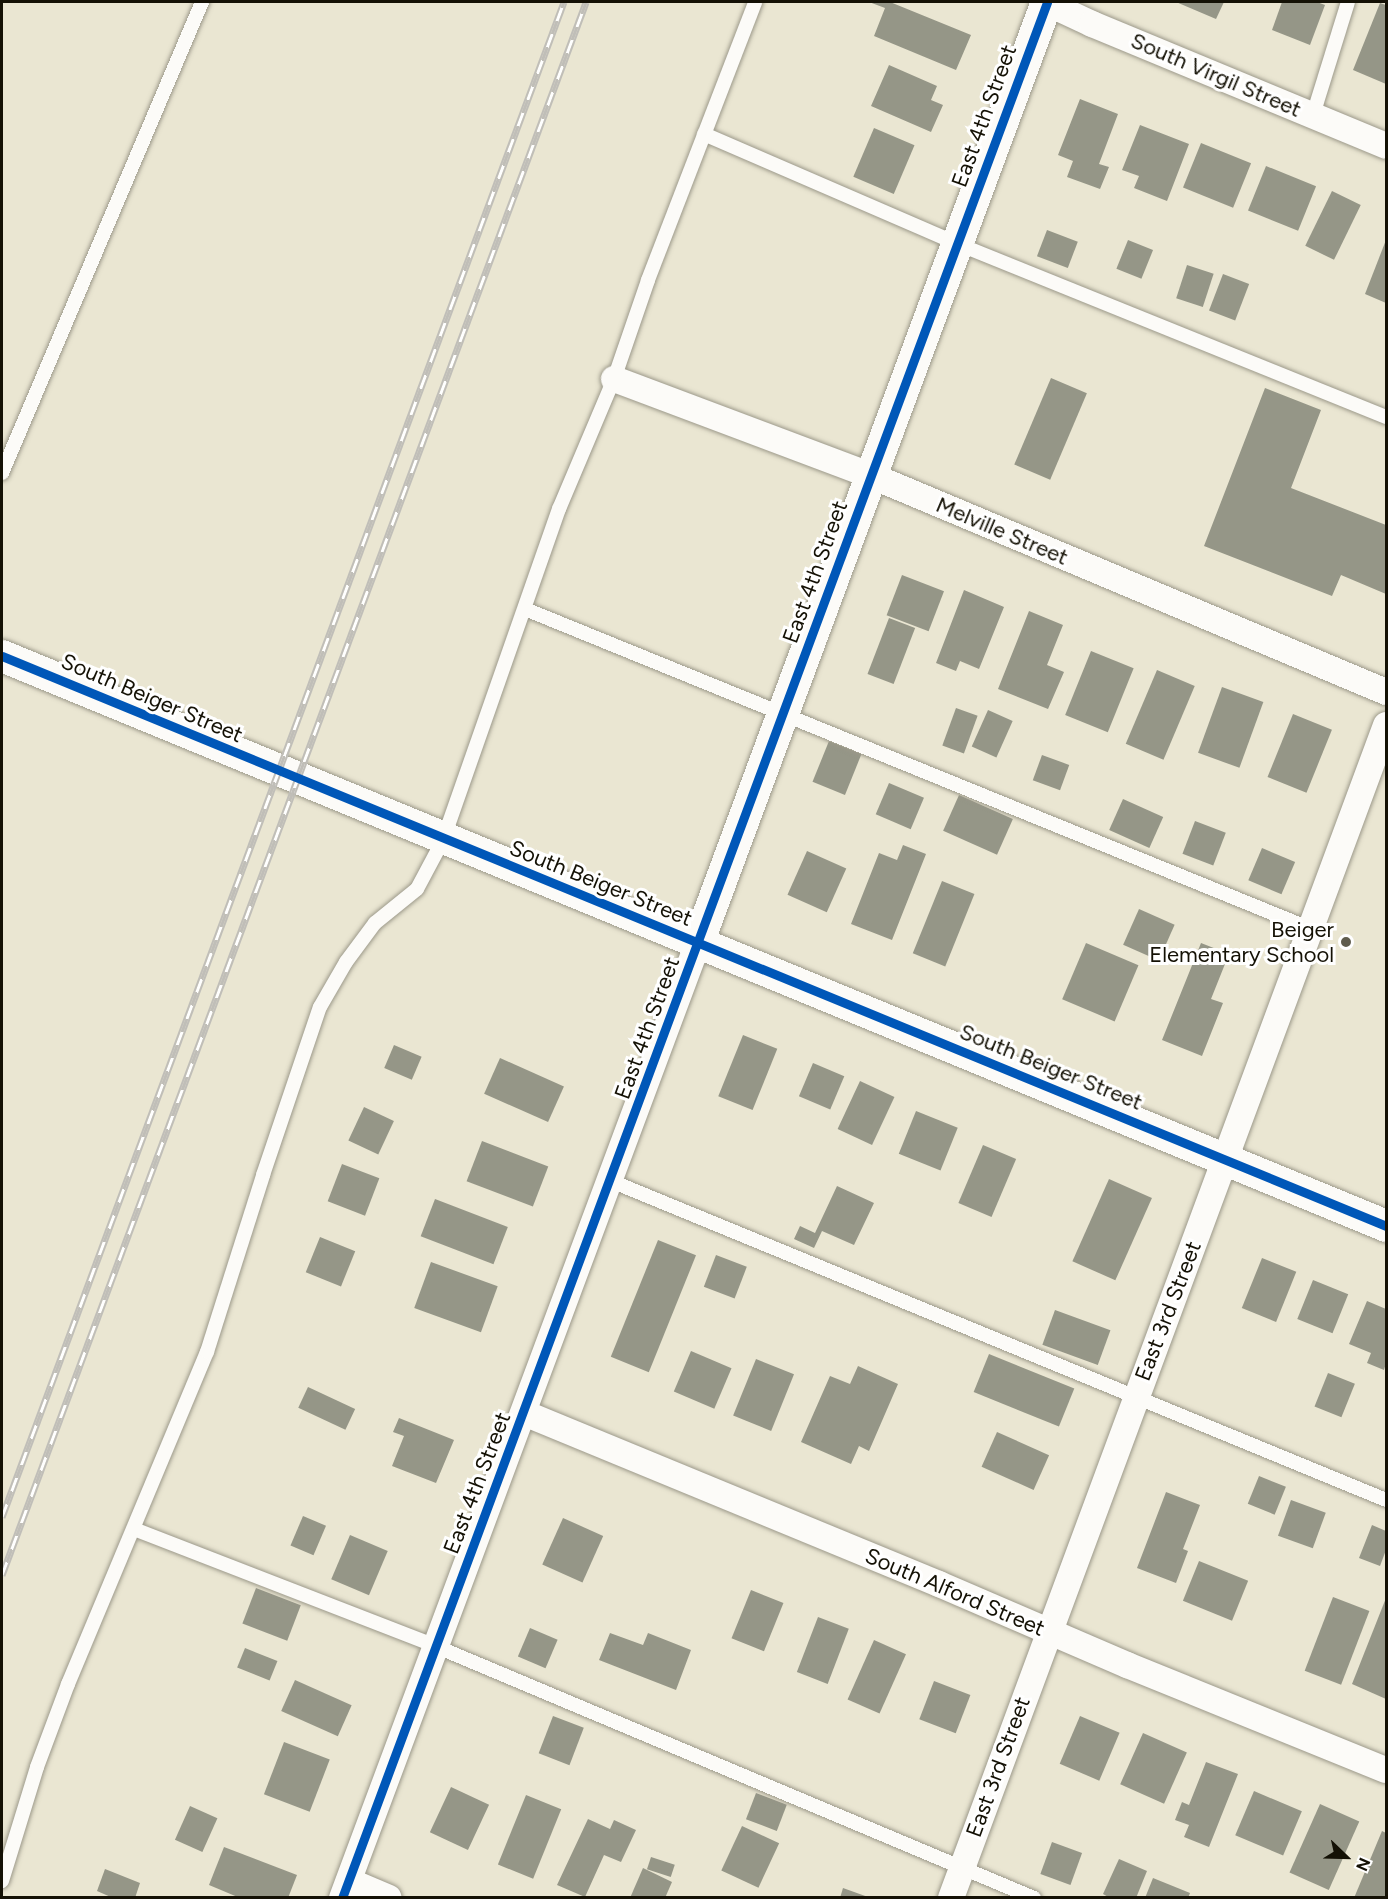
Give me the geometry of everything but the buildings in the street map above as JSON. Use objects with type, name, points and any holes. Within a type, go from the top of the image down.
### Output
[{"type":"street","name":"South Virgil Street","points":[[1046,2],[1386,146]]},
{"type":"street","name":"East 4th Street","points":[[346,1889],[435,1646],[611,1181],[1046,2]]},
{"type":"street","name":"Melville Street","points":[[615,379],[872,476],[1386,692]]},
{"type":"street","name":"South Beiger Street","points":[[2,656],[444,840],[1386,1226]]},
{"type":"street","name":"East 3rd Street","points":[[951,1898],[1048,1630],[1386,725]]},
{"type":"street","name":"South Alford Street","points":[[524,1413],[1048,1630],[1127,1665],[1386,1770]]},
{"type":"street","points":[[346,1889],[389,1898]]},
{"type":"lane","points":[[2,473],[202,2]]},
{"type":"lane","points":[[2,1881],[37,1767],[68,1684],[207,1352],[262,1175],[320,1007],[346,962],[375,923],[417,889],[444,840],[559,509],[615,379],[648,280],[755,2]]},
{"type":"lane","points":[[1313,115],[1348,2]]},
{"type":"lane","points":[[704,135],[958,244],[1386,417]]},
{"type":"lane","points":[[525,609],[1311,929]]},
{"type":"lane","points":[[611,1181],[1386,1500]]},
{"type":"lane","points":[[134,1529],[435,1646],[1034,1898]]},
{"type":"railway","points":[[2,1517],[564,2]]},
{"type":"railway","points":[[2,1575],[586,2]]},
{"type":"cycle path","points":[[342,1898],[1047,2]]},
{"type":"cycle path","points":[[2,656],[1386,1226]]},
{"type":"place","name":"Beiger Elementary School","points":[[1346,942]]}]
